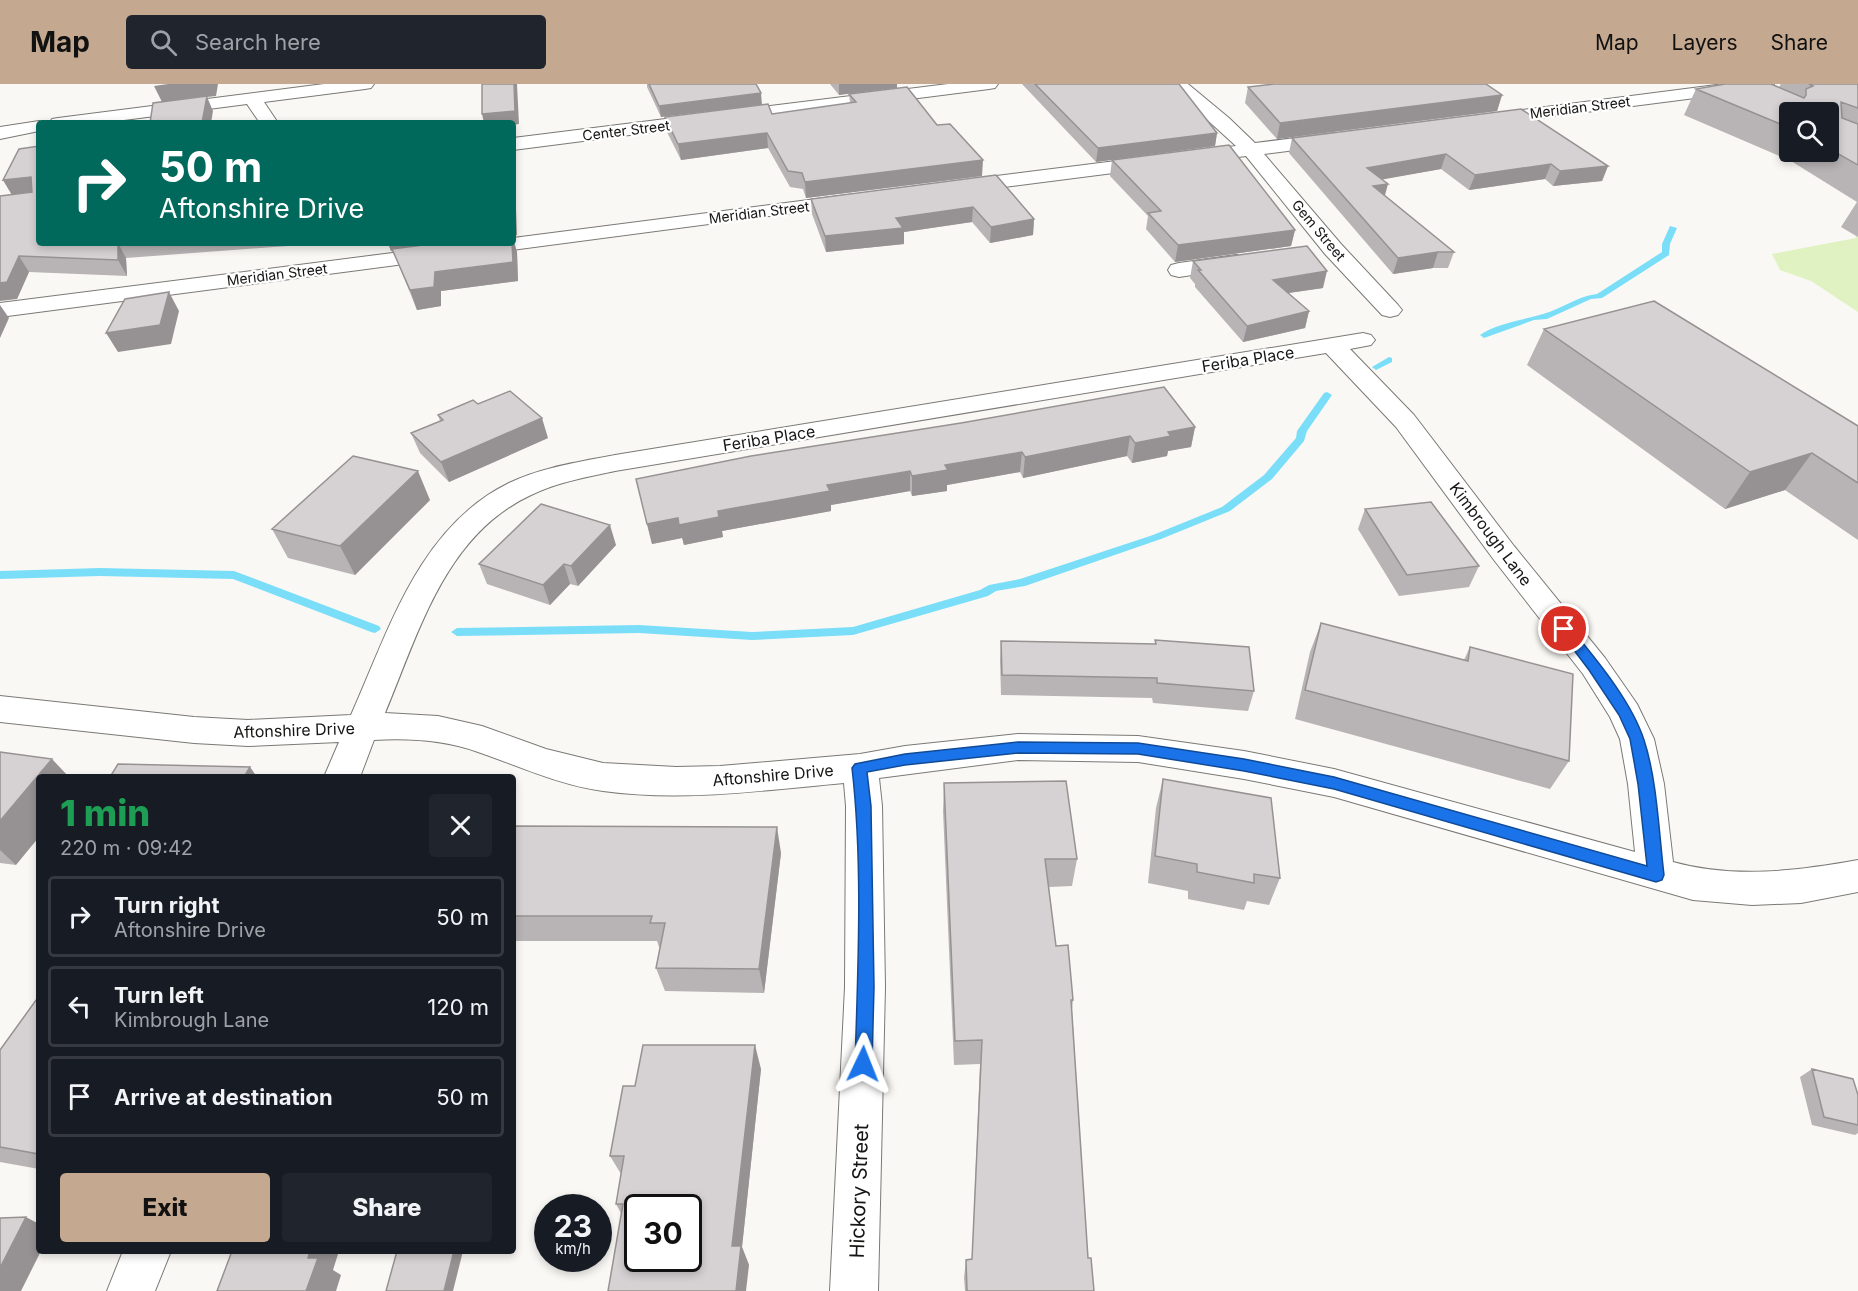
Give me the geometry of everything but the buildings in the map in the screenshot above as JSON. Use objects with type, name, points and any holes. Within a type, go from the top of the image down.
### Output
[{"type":"street","points":[[81,120],[365,84]]},
{"type":"street","name":"Center Street","points":[[516,144],[989,84]]},
{"type":"street","name":"Gem Street","points":[[1177,84],[1223,122],[1250,149],[1323,250],[1390,310]]},
{"type":"street","name":"Meridian Street","points":[[1463,123],[1765,84]]},
{"type":"street","points":[[252,98],[267,120]]},
{"type":"street","points":[[0,133],[36,127]]},
{"type":"street","points":[[939,189],[1356,136]]},
{"type":"street","name":"Meridian Street","points":[[516,243],[869,198]]},
{"type":"street","name":"Meridian Street","points":[[0,310],[497,246]]},
{"type":"street","points":[[1179,270],[1259,260]]},
{"type":"street","name":"Feriba Place","points":[[343,774],[422,592],[441,557],[463,531],[484,512],[509,495],[531,484],[556,475],[615,463],[1363,340]]},
{"type":"street","name":"Kimbrough Lane","points":[[1332,345],[1405,421],[1504,553],[1594,666],[1625,713],[1637,739],[1646,784],[1656,875]]},
{"type":"street","name":"Aftonshire Drive","points":[[0,710],[205,731],[248,733],[390,726],[438,729],[482,739],[541,762],[603,777],[676,781],[720,780],[860,768],[905,760],[1018,747],[1138,749],[1244,765],[1334,783],[1693,884],[1752,890],[1801,887],[1858,876]]},
{"type":"street","name":"Hickory Street","points":[[854,1291],[866,987],[864,806],[860,768]]},
{"type":"street","points":[[131,1291],[146,1254]]},
{"type":"green space","points":[[1855,235],[1858,237],[1858,312],[1811,281],[1780,270],[1772,254],[1856,238]]},
{"type":"waterway","points":[[1484,335],[1533,318],[1544,317],[1589,297],[1599,296],[1666,253],[1666,244],[1673,228]]},
{"type":"waterway","points":[[1376,367],[1389,360]]},
{"type":"waterway","points":[[457,632],[639,629],[752,636],[853,631],[984,593],[993,588],[1021,583],[1157,537],[1226,509],[1268,477],[1301,439],[1302,431],[1327,395]]},
{"type":"waterway","points":[[0,575],[100,572],[234,575],[375,629]]},
{"type":"route","points":[[863,1064],[866,987],[864,806],[860,768],[905,760],[1018,747],[1138,749],[1244,765],[1334,783],[1656,875],[1646,784],[1637,739],[1625,713],[1594,666],[1564,629]]}]
